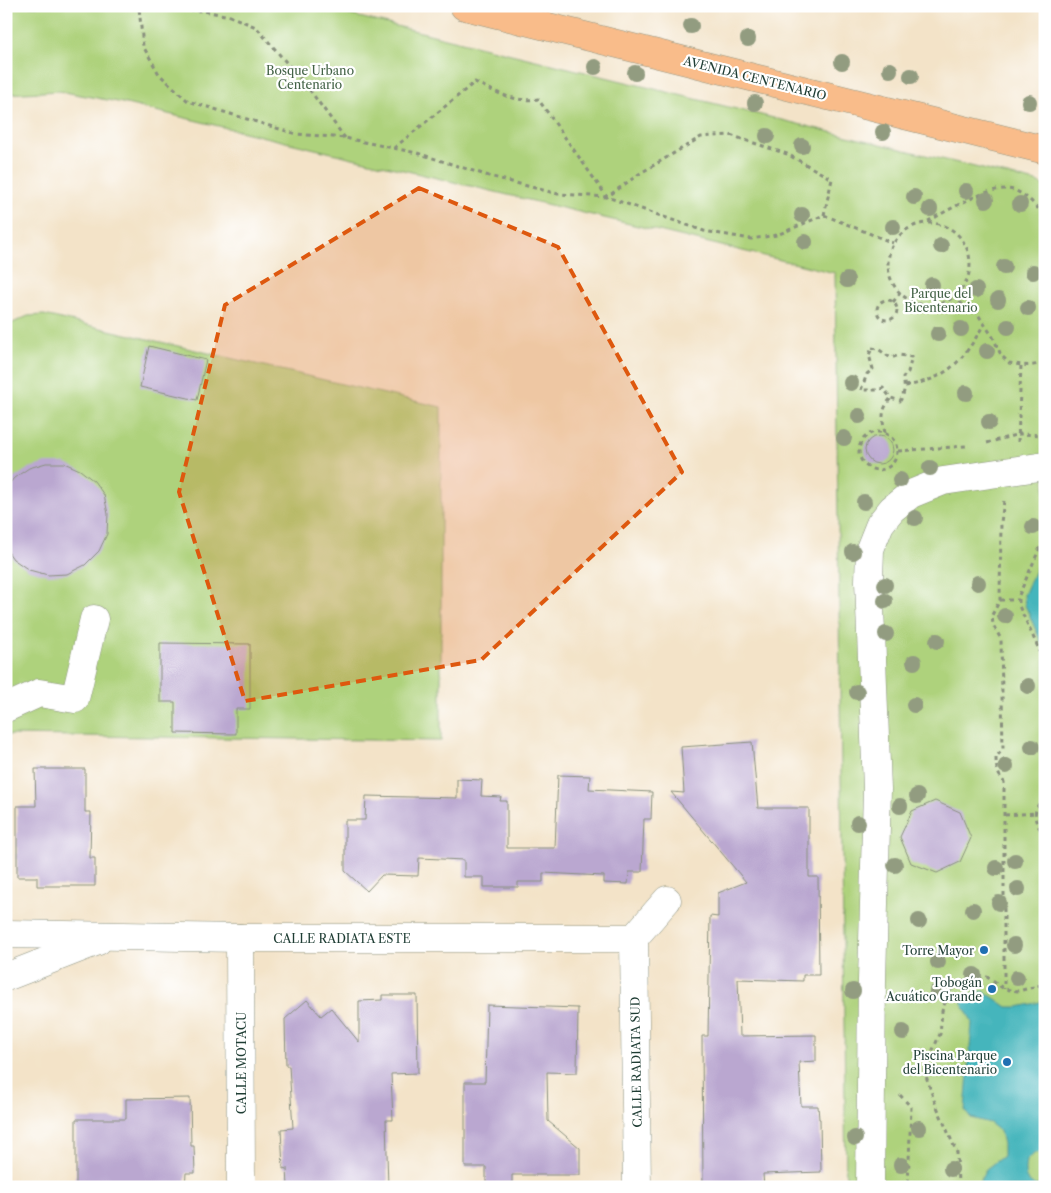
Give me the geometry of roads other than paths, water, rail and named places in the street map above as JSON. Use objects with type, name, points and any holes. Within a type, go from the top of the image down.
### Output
[{"type":"main road","name":"AVENIDA CENTENARIO","points":[[464,6],[1045,150]]},
{"type":"street","points":[[870,1187],[877,789],[869,581],[870,549],[880,524],[892,509],[911,494],[942,481],[1045,466]]},
{"type":"street","points":[[6,708],[39,693],[75,699],[94,619]]},
{"type":"street","points":[[634,938],[667,900]]},
{"type":"street","points":[[6,934],[109,936]]},
{"type":"street","name":"CALLE RADIATA ESTE","points":[[6,977],[109,936],[240,938],[634,938]]},
{"type":"street","name":"CALLE MOTACU","points":[[240,938],[241,1187]]},
{"type":"street","name":"CALLE RADIATA SUD","points":[[634,938],[637,1187]]},
{"type":"water","points":[[1045,548],[1045,651],[1025,605],[1024,595]]},
{"type":"water","name":"Piscina Parque del Bicentenario","points":[[984,991],[1007,1007],[1018,1007],[1045,1001],[1045,1152],[1035,1153],[1026,1160],[1025,1172],[1030,1183],[1045,1187],[977,1187],[986,1169],[1003,1156],[1000,1131],[990,1123],[971,1118],[965,1110],[972,1023],[962,1003],[965,996]]},
{"type":"place","name":"Torre Mayor","points":[[984,950]]},
{"type":"place","name":"Tobogán Acuático Grande","points":[[992,989]]},
{"type":"place","name":"Piscina Parque del Bicentenario","points":[[1007,1062]]},
{"type":"park label","name":"Bosque Urbano Centenario","points":[[310,77]]},
{"type":"park label","name":"Parque del Bicentenario","points":[[941,300]]}]
